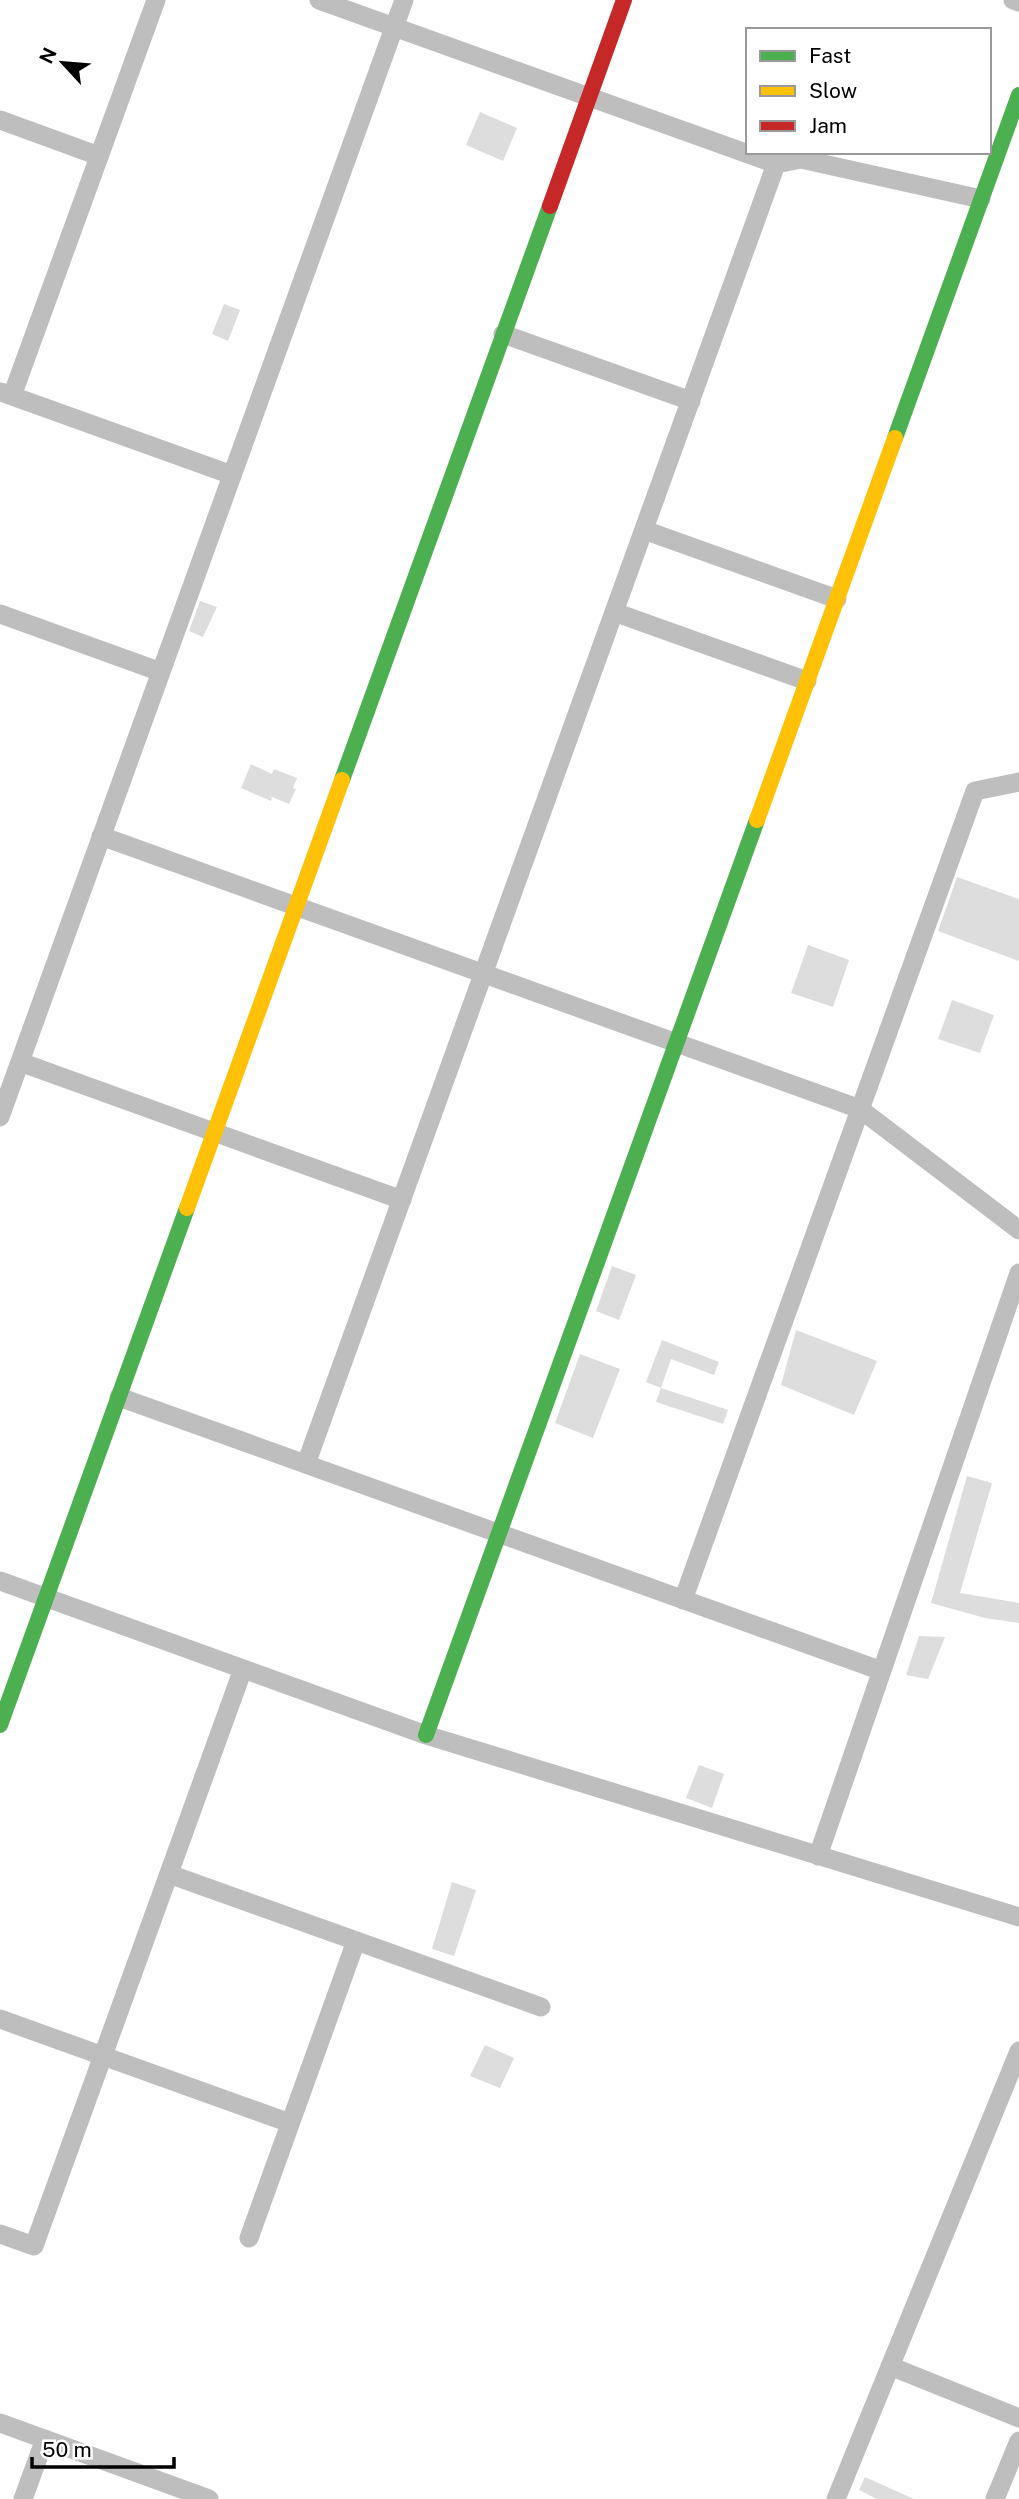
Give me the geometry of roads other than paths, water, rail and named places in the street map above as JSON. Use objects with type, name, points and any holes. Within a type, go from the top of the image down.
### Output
[{"type":"street","points":[[156,0],[99,156],[6,394],[232,475]]},
{"type":"street","points":[[319,0],[746,153]]},
{"type":"street","points":[[0,1115],[404,0]]},
{"type":"street","points":[[0,1725],[624,0]]},
{"type":"street","points":[[1013,0],[1019,2]]},
{"type":"street","points":[[426,1735],[1019,95]]},
{"type":"street","points":[[0,120],[99,156]]},
{"type":"street","points":[[748,154],[776,164],[802,159],[981,199]]},
{"type":"street","points":[[306,1464],[776,164]]},
{"type":"street","points":[[503,334],[691,401]]},
{"type":"street","points":[[644,530],[836,599]]},
{"type":"street","points":[[614,612],[807,681]]},
{"type":"street","points":[[0,614],[161,672]]},
{"type":"street","points":[[683,1600],[975,791],[1019,782]]},
{"type":"street","points":[[101,836],[860,1109],[1019,1230]]},
{"type":"street","points":[[20,1062],[402,1200]]},
{"type":"street","points":[[818,1856],[1019,1273]]},
{"type":"street","points":[[119,1397],[882,1671]]},
{"type":"street","points":[[0,1581],[426,1735],[1019,1917]]},
{"type":"street","points":[[0,2234],[34,2246],[243,1669]]},
{"type":"street","points":[[169,1874],[541,2007]]},
{"type":"street","points":[[249,2238],[356,1941]]},
{"type":"street","points":[[0,2019],[290,2123]]},
{"type":"street","points":[[836,2499],[1019,2051]]},
{"type":"street","points":[[890,2366],[1019,2418]]},
{"type":"street","points":[[0,2423],[209,2499]]},
{"type":"street","points":[[23,2499],[45,2439]]},
{"type":"street","points":[[995,2499],[1019,2441]]}]
